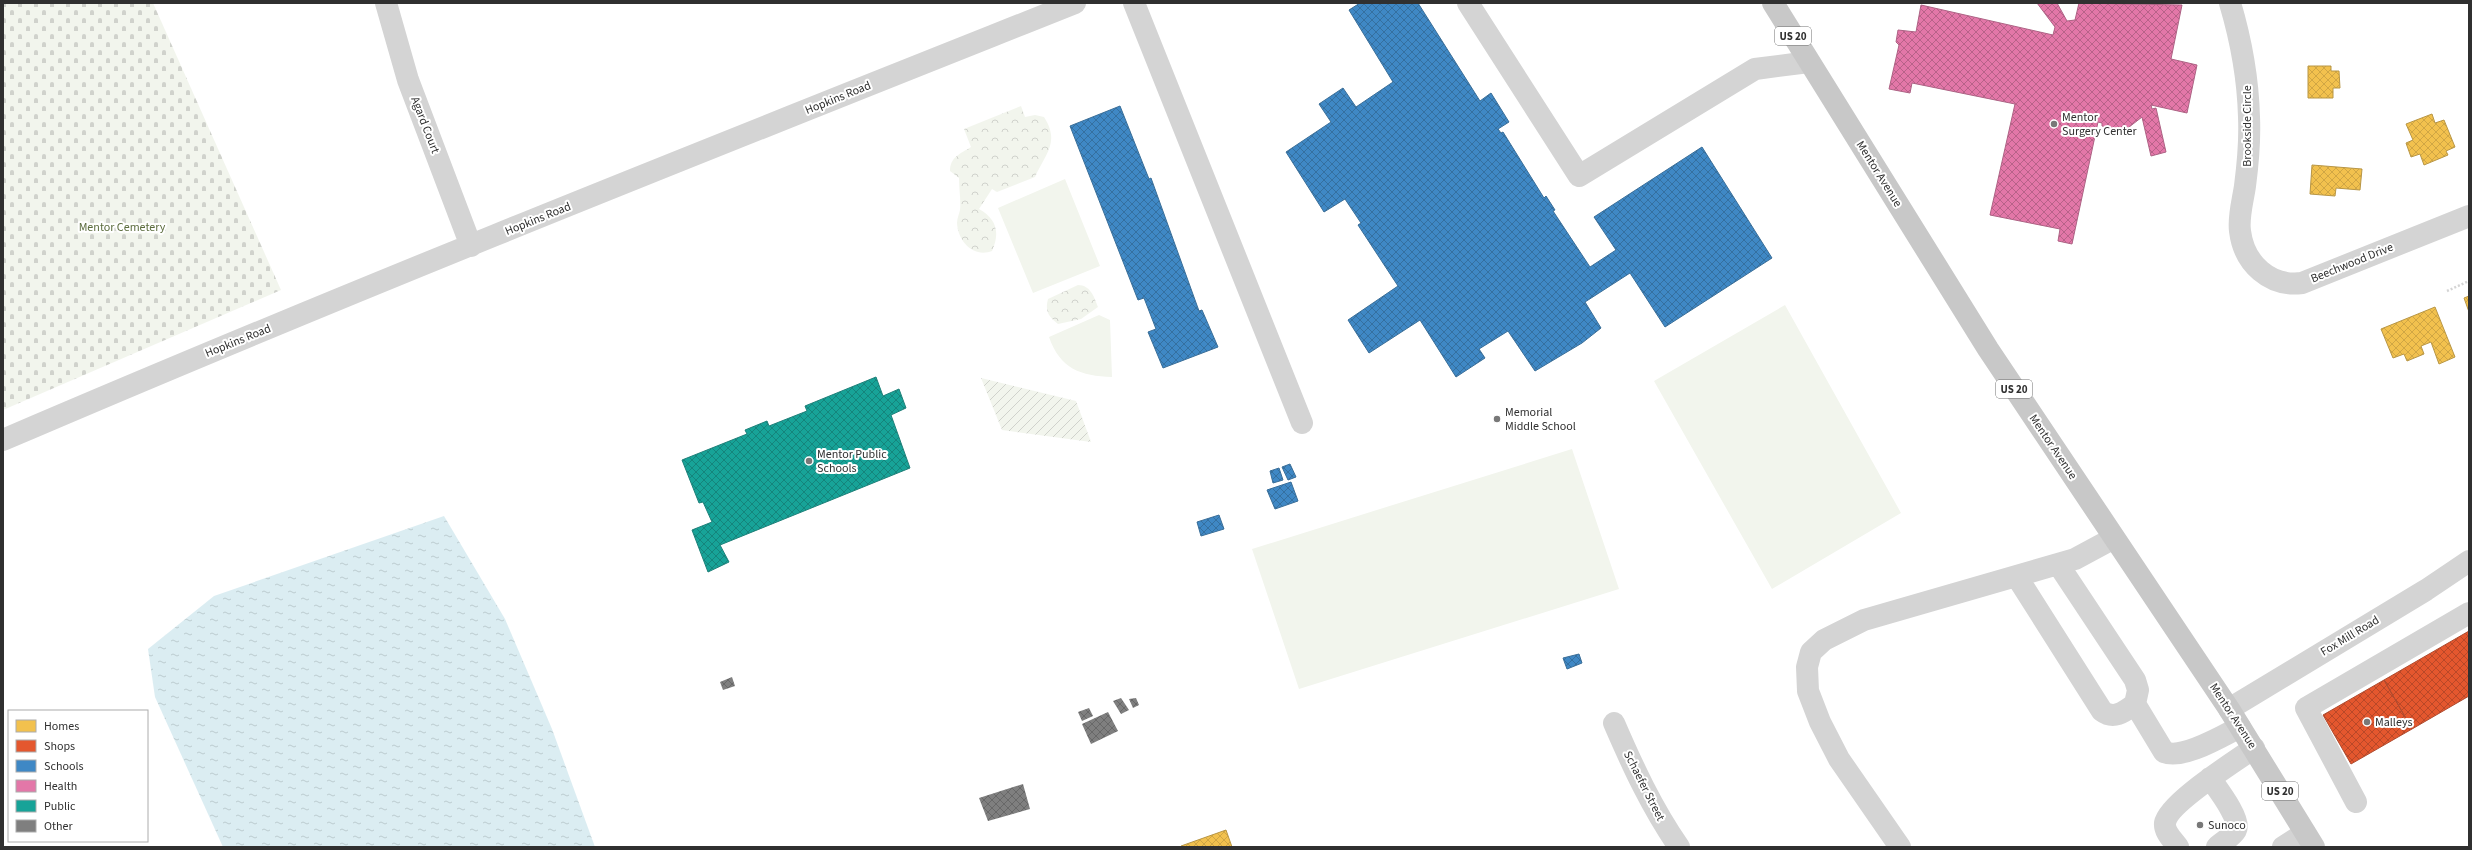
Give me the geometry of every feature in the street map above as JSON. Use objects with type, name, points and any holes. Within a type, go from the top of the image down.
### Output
[{"type":"main road","name":"Mentor Avenue","points":[[1773,3],[1988,349],[2235,718],[2309,840]]},
{"type":"street","name":"Agard Court","points":[[386,3],[408,80],[471,246]]},
{"type":"street","name":"Hopkins Road","points":[[3,440],[146,379],[471,246],[1074,3]]},
{"type":"street","points":[[1134,3],[1302,423]]},
{"type":"street","points":[[1468,3],[1578,176],[1755,70],[1809,62]]},
{"type":"street","name":"Brookside Circle","points":[[2230,3],[2247,74],[2249,118],[2247,169],[2240,231],[2245,249]]},
{"type":"street","name":"Beechwood Drive","points":[[2245,249],[2256,268],[2273,281],[2288,285],[2302,283],[2469,216]]},
{"type":"street","points":[[1900,847],[1839,759],[1820,722],[1808,691],[1807,667],[1811,652],[1824,640],[1864,620],[2075,559],[2114,538]]},
{"type":"street","name":"Fox Mill Road","points":[[2134,704],[2164,752],[2169,754],[2188,751],[2469,561]]},
{"type":"street","points":[[2017,577],[2102,711],[2114,716],[2122,713],[2134,704],[2138,696],[2135,680],[2058,564]]},
{"type":"street","points":[[2356,802],[2306,708],[2469,614]]},
{"type":"street","name":"Schaefer Street","points":[[1614,723],[1644,790],[1658,817],[1679,847]]},
{"type":"street","points":[[2178,847],[2166,831],[2165,822],[2181,803],[2210,778],[2254,748]]},
{"type":"street","points":[[2210,778],[2234,816],[2237,826],[2236,830],[2217,847]]},
{"type":"street","points":[[2283,847],[2309,840]]},
{"type":"path","points":[[2447,291],[2469,281]]},
{"type":"green space","name":"Mentor Cemetery","points":[[3,3],[153,3],[281,290],[3,410]]},
{"type":"green space","points":[[1021,106],[1025,117],[1035,115],[1044,117],[1051,134],[1050,147],[1035,177],[997,192],[992,189],[979,209],[990,217],[993,222],[996,238],[992,251],[985,253],[979,252],[968,247],[960,236],[957,221],[960,210],[959,178],[950,171],[950,166],[956,156],[971,147],[964,129]]},
{"type":"green space","points":[[1065,179],[1100,266],[1033,293],[998,208]]},
{"type":"green space","points":[[1078,285],[1082,285],[1089,289],[1098,307],[1081,319],[1058,324],[1048,313],[1048,299]]},
{"type":"green space","points":[[1785,305],[1901,513],[1772,589],[1654,381]]},
{"type":"green space","points":[[1099,315],[1110,320],[1112,377],[1091,375],[1073,369],[1059,357],[1049,337]]},
{"type":"green space","points":[[981,378],[1076,401],[1091,442],[1002,430]]},
{"type":"green space","points":[[1572,449],[1619,589],[1299,689],[1252,549]]},
{"type":"water","points":[[444,516],[505,619],[552,729],[595,847],[223,847],[155,697],[148,649],[214,596]]},
{"type":"building: Homes","points":[[2308,66],[2331,66],[2331,71],[2339,71],[2340,88],[2333,88],[2333,98],[2308,98]]},
{"type":"building: Homes","points":[[2432,114],[2435,123],[2444,120],[2455,147],[2446,151],[2448,155],[2424,165],[2420,154],[2411,157],[2406,143],[2413,140],[2406,124]]},
{"type":"building: Homes","points":[[2312,165],[2362,169],[2360,190],[2336,188],[2335,196],[2310,194]]},
{"type":"building: Homes","points":[[2469,296],[2469,312],[2464,298]]},
{"type":"building: Homes","points":[[2435,307],[2455,357],[2439,364],[2431,342],[2421,346],[2424,354],[2407,361],[2404,354],[2393,358],[2381,329]]},
{"type":"building: Homes","points":[[1226,830],[1232,847],[1181,847],[1181,846]]},
{"type":"building: Shops","points":[[2469,631],[2469,696],[2412,729],[2384,680]]},
{"type":"building: Shops","name":"Malleys","points":[[2384,680],[2412,729],[2351,764],[2323,715]]},
{"type":"building: Schools","points":[[1360,3],[1418,3],[1480,101],[1491,93],[1509,122],[1498,129],[1501,133],[1503,132],[1544,198],[1546,196],[1555,210],[1553,211],[1590,267],[1616,250],[1594,217],[1702,147],[1772,258],[1665,327],[1630,273],[1585,302],[1601,328],[1582,343],[1535,371],[1508,331],[1479,349],[1485,358],[1456,377],[1420,320],[1369,353],[1348,320],[1398,286],[1358,225],[1361,223],[1345,199],[1324,212],[1286,152],[1331,122],[1319,104],[1343,88],[1356,107],[1393,82],[1349,10]]},
{"type":"building: Schools","points":[[1120,106],[1149,179],[1151,178],[1199,311],[1202,310],[1218,347],[1163,368],[1148,332],[1156,329],[1144,298],[1138,300],[1070,126]]},
{"type":"building: Schools","points":[[1290,464],[1296,477],[1288,480],[1282,467]]},
{"type":"building: Schools","points":[[1279,468],[1283,480],[1273,483],[1270,471]]},
{"type":"building: Schools","points":[[1291,482],[1298,501],[1275,509],[1267,490]]},
{"type":"building: Schools","points":[[1219,515],[1224,529],[1201,536],[1197,522]]},
{"type":"building: Schools","points":[[1579,654],[1582,663],[1567,669],[1563,658]]},
{"type":"building: Health","name":"Mentor Surgery Center","points":[[2037,3],[2057,3],[2067,21],[2075,20],[2079,3],[2182,5],[2171,59],[2197,65],[2187,113],[2151,105],[2152,109],[2156,108],[2166,152],[2151,156],[2142,117],[2124,131],[2102,126],[2102,123],[2098,122],[2072,244],[2058,241],[2060,229],[1990,215],[2015,104],[1912,83],[1910,93],[1889,89],[1899,45],[1896,42],[1898,30],[1916,32],[1921,5],[2053,35],[2055,27]]},
{"type":"building: Public","points":[[876,377],[883,396],[899,389],[906,408],[891,415],[910,468],[720,545],[729,562],[708,572],[692,530],[712,522],[703,502],[699,503],[682,460],[747,434],[745,430],[767,421],[769,426],[807,411],[805,406]]},
{"type":"building: Other","points":[[732,677],[735,686],[723,690],[720,682]]},
{"type":"building: Other","points":[[1121,698],[1129,710],[1121,714],[1113,701]]},
{"type":"building: Other","points":[[1136,698],[1139,705],[1133,708],[1129,699]]},
{"type":"building: Other","points":[[1089,708],[1093,716],[1082,721],[1078,712]]},
{"type":"building: Other","points":[[1108,712],[1118,731],[1091,744],[1082,724]]},
{"type":"building: Other","points":[[1023,784],[1030,809],[988,821],[979,798]]},
{"type":"place","name":"Mentor Surgery Center","points":[[2054,124]]},
{"type":"place","name":"Memorial Middle School","points":[[1497,419]]},
{"type":"place","name":"Mentor Public Schools","points":[[809,461]]},
{"type":"place","name":"Malleys","points":[[2367,722]]},
{"type":"place","name":"Sunoco","points":[[2200,825]]}]
